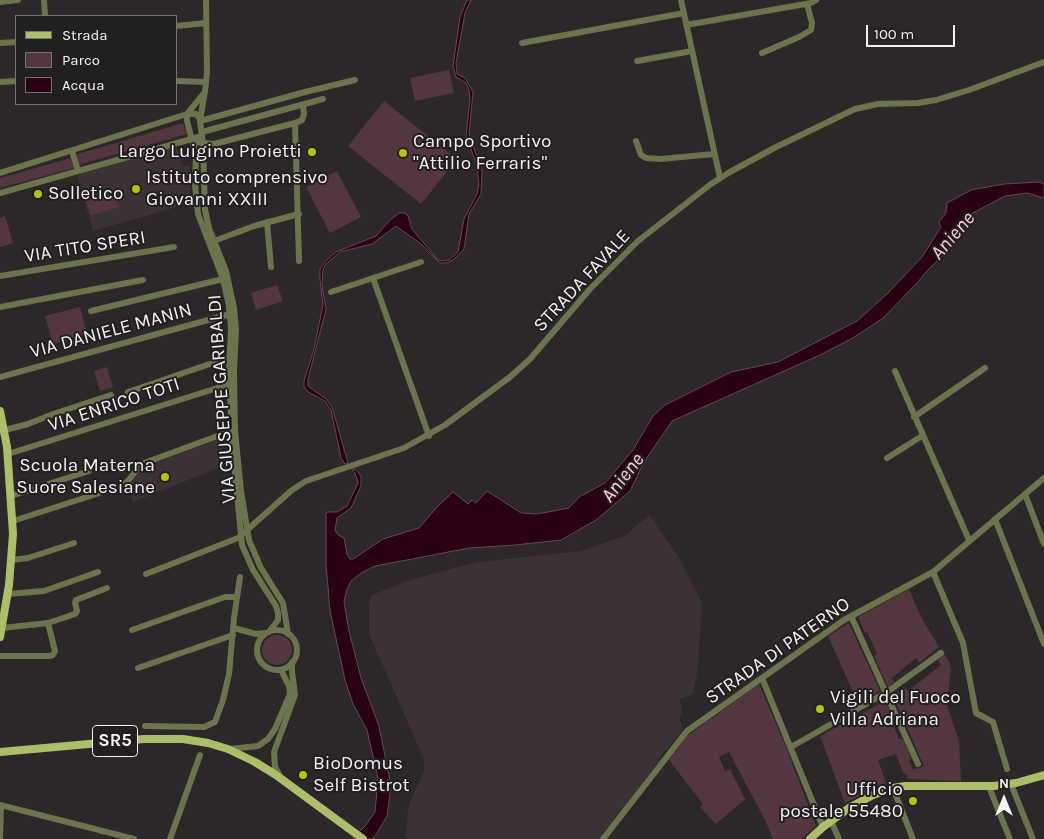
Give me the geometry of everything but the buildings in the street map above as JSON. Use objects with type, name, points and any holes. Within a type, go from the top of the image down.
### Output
[{"type":"main road","points":[[0,411],[8,454],[12,521],[8,594],[2,610],[0,637]]},
{"type":"main road","name":"SR5","points":[[0,752],[133,740],[168,739],[199,741],[229,749],[255,762],[282,779],[363,839]]},
{"type":"main road","points":[[810,839],[823,827],[858,803],[893,788],[905,786],[989,787],[1011,784],[1044,775]]},
{"type":"street","points":[[0,2],[18,0]]},
{"type":"street","points":[[44,0],[45,15]]},
{"type":"street","name":"VIA GIUSEPPE GARIBALDI","points":[[206,0],[206,82],[200,120],[203,144],[205,210],[228,278],[235,315],[236,431],[241,491],[251,546],[257,561],[283,603],[288,634]]},
{"type":"street","points":[[681,0],[720,178]]},
{"type":"street","points":[[686,25],[807,4],[816,0]]},
{"type":"street","points":[[762,53],[809,31],[812,23],[807,4]]},
{"type":"street","points":[[522,43],[684,12]]},
{"type":"street","points":[[178,26],[206,23]]},
{"type":"street","points":[[0,43],[15,42]]},
{"type":"street","points":[[638,61],[692,51]]},
{"type":"street","name":"STRADA FAVALE","points":[[146,574],[231,542],[241,536],[261,516],[301,484],[398,450],[429,436],[450,422],[516,372],[541,347],[590,289],[627,251],[720,178],[776,147],[854,109],[878,104],[918,103],[936,100],[969,90],[1044,62]]},
{"type":"street","points":[[0,173],[187,114],[196,114],[200,120],[355,80]]},
{"type":"street","points":[[0,82],[15,81]]},
{"type":"street","points":[[178,81],[206,82]]},
{"type":"street","points":[[187,114],[205,91]]},
{"type":"street","points":[[0,192],[192,140],[202,134],[323,99]]},
{"type":"street","points":[[192,140],[203,144],[214,144],[295,123],[302,120],[304,114],[303,105]]},
{"type":"street","name":"VIA GIUSEPPE GARIBALDI","points":[[187,114],[195,150],[199,218],[223,279],[230,314],[231,432],[241,536],[248,560],[277,609],[278,620],[268,633]]},
{"type":"street","points":[[295,123],[300,261]]},
{"type":"street","points":[[636,141],[641,155],[646,158],[714,154]]},
{"type":"street","points":[[72,151],[78,171]]},
{"type":"street","points":[[214,241],[267,222],[299,214]]},
{"type":"street","points":[[267,222],[271,267]]},
{"type":"street","name":"VIA TITO SPERI","points":[[0,276],[174,248]]},
{"type":"street","points":[[331,292],[421,262]]},
{"type":"street","points":[[373,278],[429,436]]},
{"type":"street","points":[[91,310],[223,279]]},
{"type":"street","points":[[0,307],[143,280]]},
{"type":"street","name":"VIA DANIELE MANIN","points":[[0,377],[230,314]]},
{"type":"street","points":[[128,392],[230,357]]},
{"type":"street","points":[[914,417],[985,368]]},
{"type":"street","points":[[895,371],[922,436],[970,540]]},
{"type":"street","name":"VIA ENRICO TOTI","points":[[8,454],[230,384]]},
{"type":"street","points":[[5,430],[28,424],[111,395]]},
{"type":"street","points":[[12,521],[121,486],[144,463],[231,432]]},
{"type":"street","points":[[888,458],[922,436]]},
{"type":"street","points":[[11,496],[88,471]]},
{"type":"street","name":"STRADA DI PATERNO","points":[[603,839],[687,731],[851,616],[933,572],[1044,478]]},
{"type":"street","points":[[1024,494],[1044,544]]},
{"type":"street","points":[[995,519],[1044,644]]},
{"type":"street","points":[[11,560],[25,558],[74,543]]},
{"type":"street","points":[[8,594],[39,593],[98,572]]},
{"type":"street","points":[[933,572],[964,645],[976,713],[993,722],[1007,769]]},
{"type":"street","points":[[145,726],[204,727],[216,722],[229,674],[240,577]]},
{"type":"street","points":[[2,628],[48,623],[75,614],[77,611],[76,600],[107,588]]},
{"type":"street","points":[[132,630],[225,597],[237,597]]},
{"type":"street","points":[[851,616],[918,764]]},
{"type":"street","points":[[0,656],[53,655],[55,650],[48,623]]},
{"type":"street","points":[[234,628],[254,634],[278,631],[288,634],[295,644],[296,650],[292,662],[295,695],[274,752],[276,767],[282,779]]},
{"type":"street","points":[[258,644],[268,633]]},
{"type":"street","points":[[254,634],[258,640],[258,656],[263,664],[274,670],[281,670],[292,662]]},
{"type":"street","points":[[138,668],[233,636]]},
{"type":"street","points":[[791,746],[887,692],[941,653]]},
{"type":"street","points":[[229,749],[258,746],[268,739],[275,729],[290,694],[289,686],[281,670]]},
{"type":"street","points":[[762,678],[823,827]]},
{"type":"street","points":[[170,839],[200,755]]},
{"type":"street","points":[[1011,784],[1033,839]]},
{"type":"street","points":[[989,787],[1010,839]]},
{"type":"street","points":[[893,788],[913,839]]},
{"type":"street","points":[[0,838],[0,805],[134,839]]},
{"type":"street","points":[[831,821],[839,839]]},
{"type":"shaded area","name":"Istituto comprensivo Giovanni XXIII","points":[[176,145],[183,166],[190,166],[190,203],[93,231],[77,175]]},
{"type":"shaded area","name":"Scuola Materna Suore Salesiane","points":[[221,439],[224,440],[221,449],[228,464],[133,502],[128,487],[141,466]]},
{"type":"shaded area","points":[[649,515],[678,556],[702,603],[698,667],[693,694],[680,699],[682,731],[668,749],[665,750],[659,762],[599,839],[405,839],[409,805],[424,771],[424,759],[369,634],[369,601],[372,595],[413,579],[478,562],[581,551],[625,536]]},
{"type":"green space","points":[[449,70],[454,93],[415,101],[410,78]]},
{"type":"green space","name":"Campo Sportivo \"Attilio Ferraris\"","points":[[384,101],[457,159],[421,204],[348,146]]},
{"type":"green space","points":[[183,123],[187,134],[78,165],[75,155]]},
{"type":"green space","points":[[71,158],[74,168],[0,188],[0,178]]},
{"type":"green space","points":[[337,171],[361,217],[330,233],[306,187]]},
{"type":"green space","points":[[114,192],[119,207],[91,216],[86,201]]},
{"type":"green space","points":[[5,216],[13,243],[0,247],[0,218]]},
{"type":"green space","points":[[277,285],[283,301],[256,310],[251,293]]},
{"type":"green space","points":[[80,307],[87,335],[53,344],[45,316]]},
{"type":"green space","points":[[107,367],[113,387],[100,391],[94,371]]},
{"type":"green space","points":[[909,589],[920,615],[939,647],[919,663],[916,658],[892,678],[894,682],[888,687],[874,656],[877,654],[858,617]]},
{"type":"green space","points":[[849,623],[880,691],[858,703],[828,636]]},
{"type":"green space","points":[[277,635],[283,636],[291,644],[291,656],[283,664],[277,665],[271,664],[263,656],[262,650],[263,644],[271,636]]},
{"type":"green space","points":[[944,654],[949,661],[951,670],[947,705],[959,741],[961,781],[907,779],[907,775],[903,773],[896,754],[878,760],[886,783],[845,803],[820,736],[885,701],[892,715],[891,720],[899,739],[903,739],[911,758],[909,760],[913,770],[924,766],[893,696],[904,687],[908,691],[941,665],[938,660]]},
{"type":"green space","points":[[759,684],[786,747],[816,826],[801,839],[773,839],[729,752],[719,757],[725,771],[730,769],[745,799],[716,824],[700,807],[703,804],[669,760],[687,736]]},
{"type":"water","points":[[467,0],[471,0],[465,13],[456,63],[457,74],[465,78],[473,92],[469,134],[482,172],[481,194],[469,214],[464,249],[453,260],[440,263],[420,243],[396,226],[372,244],[340,252],[323,269],[322,286],[326,309],[308,379],[308,386],[326,399],[332,407],[348,463],[345,464],[341,458],[331,410],[325,401],[308,392],[304,387],[323,305],[320,269],[336,252],[376,236],[399,213],[405,213],[408,216],[412,229],[437,259],[441,261],[449,260],[458,252],[464,219],[477,194],[479,185],[477,166],[466,136],[470,99],[469,90],[466,83],[456,77],[453,66],[460,17]]},
{"type":"water","name":"Aniene","points":[[1039,182],[1044,184],[1044,198],[1027,193],[1005,196],[971,214],[951,247],[882,319],[851,339],[820,355],[672,421],[644,462],[630,491],[596,520],[561,540],[469,548],[375,566],[351,581],[344,602],[349,631],[361,678],[379,726],[391,786],[387,816],[377,833],[372,839],[352,839],[366,825],[375,812],[378,778],[367,730],[353,704],[345,680],[330,611],[326,564],[326,513],[337,512],[347,506],[358,483],[352,470],[355,469],[361,476],[361,486],[351,508],[337,518],[335,530],[338,535],[344,538],[347,554],[350,559],[353,559],[383,539],[419,528],[453,492],[468,504],[472,500],[476,503],[487,491],[521,513],[537,514],[569,508],[579,497],[605,483],[633,450],[653,416],[665,405],[731,372],[778,362],[857,321],[888,293],[922,257],[941,227],[939,222],[946,213],[947,203],[971,190],[1004,184]]},
{"type":"place","name":"Largo Luigino Proietti","points":[[312,152]]},
{"type":"place","name":"Campo Sportivo \"Attilio Ferraris\"","points":[[403,153]]},
{"type":"place","name":"Istituto comprensivo Giovanni XXIII","points":[[136,189]]},
{"type":"place","name":"Solletico","points":[[38,194]]},
{"type":"place","name":"Scuola Materna Suore Salesiane","points":[[165,477]]},
{"type":"place","name":"Vigili del Fuoco Villa Adriana","points":[[820,709]]},
{"type":"place","name":"BioDomus Self Bistrot","points":[[303,775]]},
{"type":"place","name":"Ufficio postale 55480","points":[[913,801]]}]
